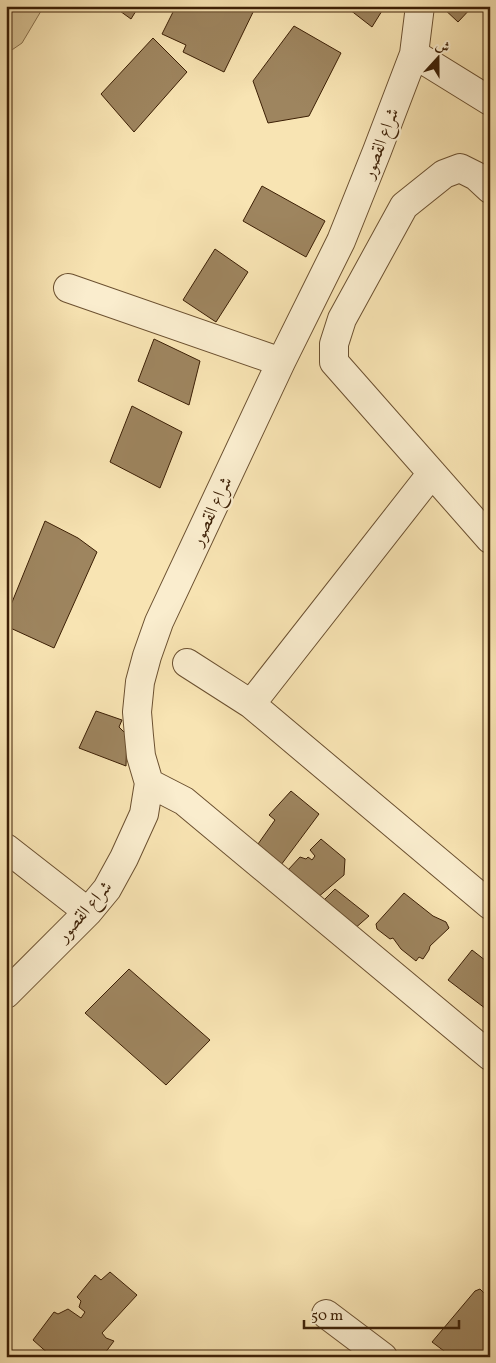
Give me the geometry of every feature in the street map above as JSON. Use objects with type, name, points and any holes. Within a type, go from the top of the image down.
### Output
[{"type":"street","name":"شراع القصور","points":[[6,994],[88,912],[107,888],[124,858],[144,814],[149,783],[141,756],[138,712],[140,682],[147,656],[164,613],[340,240],[414,54],[420,6]]},
{"type":"street","points":[[414,54],[490,101]]},
{"type":"street","points":[[490,189],[476,176],[460,168],[444,174],[404,206],[342,319],[334,344],[334,362],[490,539]]},
{"type":"street","points":[[68,288],[281,362]]},
{"type":"street","points":[[251,704],[432,473]]},
{"type":"street","points":[[187,663],[251,704],[490,905]]},
{"type":"street","points":[[149,783],[184,801],[490,1056]]},
{"type":"street","points":[[6,848],[88,912]]},
{"type":"street","points":[[326,1314],[383,1357]]},
{"type":"shaded area","points":[[6,6],[44,6],[22,43],[6,54]]},
{"type":"building","points":[[113,6],[139,6],[131,19]]},
{"type":"building","points":[[176,6],[256,6],[224,72],[183,52],[186,45],[162,34]]},
{"type":"building","points":[[345,6],[385,6],[372,27]]},
{"type":"building","points":[[441,6],[473,6],[458,22]]},
{"type":"building","points":[[294,26],[341,53],[309,116],[268,123],[253,81]]},
{"type":"building","points":[[153,38],[187,72],[134,132],[101,94]]},
{"type":"building","points":[[262,186],[325,221],[306,257],[243,221]]},
{"type":"building","points":[[215,249],[248,272],[216,322],[183,300]]},
{"type":"building","points":[[154,339],[200,361],[189,405],[138,381]]},
{"type":"building","points":[[132,406],[182,432],[160,488],[110,462]]},
{"type":"building","points":[[45,521],[78,538],[97,552],[54,648],[6,626],[6,617]]},
{"type":"building","points":[[96,711],[122,720],[119,727],[127,735],[126,766],[79,748]]},
{"type":"building","points":[[291,791],[319,814],[281,865],[258,844],[275,820],[269,815]]},
{"type":"building","points":[[321,839],[345,859],[344,875],[317,898],[288,870],[300,857],[306,859],[308,857],[312,860],[315,856],[310,850]]},
{"type":"building","points":[[335,889],[369,916],[353,930],[320,904]]},
{"type":"building","points":[[404,893],[433,916],[446,922],[449,928],[430,946],[423,959],[419,957],[416,961],[401,949],[393,938],[390,939],[377,929],[376,924]]},
{"type":"building","points":[[472,950],[490,964],[490,1012],[448,980]]},
{"type":"building","points":[[129,969],[210,1040],[166,1085],[85,1013]]},
{"type":"building","points":[[110,1272],[137,1295],[102,1333],[106,1338],[114,1341],[102,1357],[63,1357],[57,1353],[51,1356],[33,1340],[54,1312],[58,1314],[68,1309],[81,1318],[85,1312],[79,1307],[81,1301],[77,1297],[95,1275],[101,1280]]},
{"type":"building","points":[[480,1289],[486,1295],[485,1300],[490,1303],[490,1345],[480,1357],[452,1357],[432,1342],[475,1291]]}]
